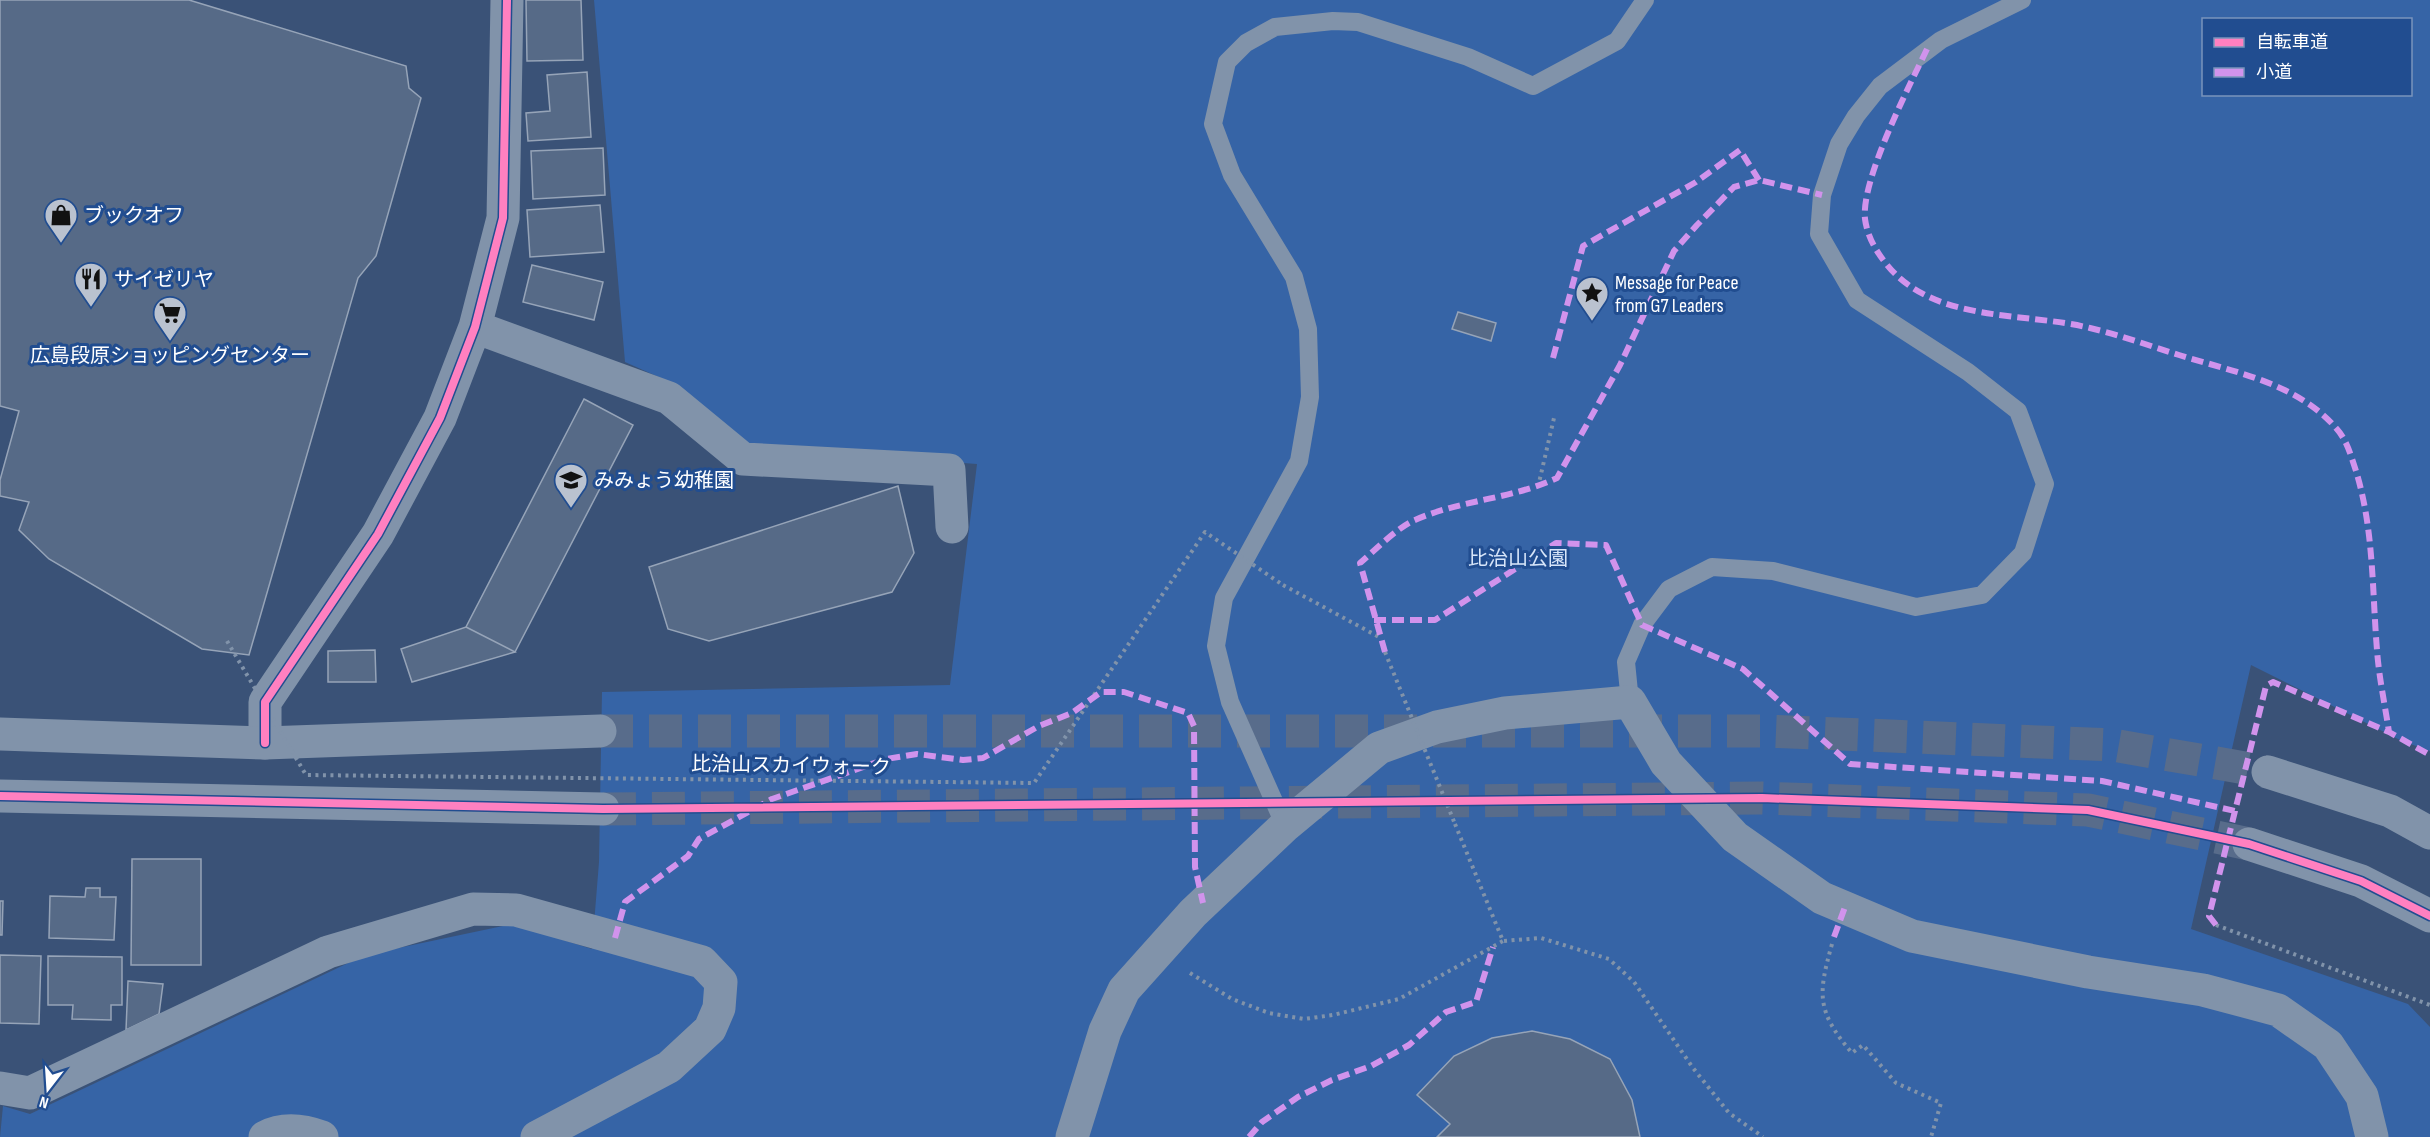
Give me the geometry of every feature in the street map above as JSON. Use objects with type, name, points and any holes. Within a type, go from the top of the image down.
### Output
[{"type":"street","points":[[265,743],[265,702],[378,534],[440,418],[475,327],[503,218],[507,0]]},
{"type":"street","points":[[475,327],[669,398],[743,459],[949,470],[952,527]]},
{"type":"street","points":[[1072,1137],[1105,1031],[1125,990],[1193,913],[1284,826],[1379,748],[1437,727],[1505,713],[1630,702],[1666,764],[1735,837],[1822,898],[1912,936],[2088,972],[2204,990],[2278,1010],[2328,1045],[2362,1096],[2372,1137]]},
{"type":"street","points":[[0,734],[265,743],[600,731]]},
{"type":"street","points":[[2268,772],[2390,811],[2430,833]]},
{"type":"street","points":[[0,796],[603,809]]},
{"type":"street","points":[[2249,844],[2361,881],[2430,916]]},
{"type":"street","points":[[0,1088],[30,1093],[328,951],[473,909],[516,910],[702,962],[721,982],[719,1008],[710,1029],[669,1067],[537,1137]]},
{"type":"street","points":[[265,1137],[277,1130],[305,1131],[322,1137]]},
{"type":"lane","points":[[1284,826],[1230,702],[1216,646],[1224,598],[1299,461],[1310,397],[1308,329],[1294,277],[1232,175],[1214,124],[1227,62],[1246,43],[1275,27],[1333,21],[1358,22],[1468,57],[1533,86],[1617,41],[1645,0]]},
{"type":"lane","points":[[1630,702],[1626,662],[1642,625],[1669,589],[1712,567],[1773,571],[1916,607],[1982,595],[2023,553],[2045,484],[2018,411],[1968,372],[1857,300],[1819,234],[1822,195],[1839,144],[1856,116],[1880,86],[1941,40],[2022,0]]},
{"type":"path","points":[[1538,487],[1554,418]]},
{"type":"path","points":[[1385,652],[1503,941]]},
{"type":"path","points":[[2216,925],[2430,1005]]},
{"type":"path","points":[[1834,937],[1821,982],[1821,996],[1825,1012],[1852,1053],[1863,1045],[1896,1083],[1941,1103],[1931,1137]]},
{"type":"path","points":[[1208,985],[1232,999],[1269,1013],[1304,1018],[1333,1015],[1399,999],[1503,941],[1541,938],[1609,959],[1634,982],[1693,1068],[1729,1113],[1763,1137]]},
{"type":"green space","name":"比治山公園","points":[[594,0],[2430,0],[2430,751],[2402,741],[2251,665],[2191,929],[2408,1004],[2430,1027],[2430,1137],[0,1137],[3,1106],[30,1114],[365,955],[512,924],[592,949],[599,862],[602,692],[950,685],[977,464],[744,447],[672,383],[625,362]]},
{"type":"building","name":"広島段原ショッピングセンター","points":[[0,0],[189,0],[406,66],[409,88],[421,98],[376,256],[358,278],[249,655],[202,649],[49,559],[19,530],[29,502],[0,496],[0,480],[19,411],[0,406]]},
{"type":"building","points":[[526,0],[581,0],[583,60],[527,61]]},
{"type":"building","points":[[587,72],[591,137],[528,141],[526,113],[550,111],[547,75]]},
{"type":"building","points":[[603,148],[605,195],[533,199],[531,151]]},
{"type":"building","points":[[600,205],[604,252],[530,257],[527,210]]},
{"type":"building","points":[[532,265],[603,282],[594,320],[523,302]]},
{"type":"building","points":[[1458,312],[1496,323],[1491,341],[1452,329]]},
{"type":"building","points":[[584,399],[633,425],[515,652],[466,627]]},
{"type":"building","points":[[898,486],[914,553],[892,592],[709,641],[668,629],[649,567]]},
{"type":"building","points":[[466,627],[515,652],[412,682],[401,649]]},
{"type":"building","points":[[375,650],[376,682],[328,682],[328,651]]},
{"type":"building","points":[[132,859],[201,859],[201,965],[131,965]]},
{"type":"building","points":[[86,888],[100,888],[100,897],[116,897],[114,940],[49,938],[50,896],[85,897]]},
{"type":"building","points":[[0,901],[3,901],[2,935],[0,935]]},
{"type":"building","points":[[0,955],[41,956],[39,1024],[0,1023]]},
{"type":"building","points":[[48,956],[122,957],[122,1005],[111,1005],[111,1020],[72,1019],[73,1005],[48,1005]]},
{"type":"building","points":[[128,981],[163,984],[159,1014],[126,1030]]},
{"type":"building","points":[[1532,1031],[1570,1039],[1610,1059],[1632,1100],[1640,1137],[1437,1137],[1450,1124],[1417,1095],[1454,1056],[1492,1038]]},
{"type":"tunnel","points":[[600,731],[1766,731],[2113,745],[2268,772]]},
{"type":"tunnel","points":[[603,809],[1762,798],[2088,810],[2249,844]]},
{"type":"marked path","points":[[1927,49],[1898,109],[1870,181],[1865,219],[1869,235],[1880,256],[1904,281],[1926,296],[1979,312],[2063,323],[2112,334],[2264,381],[2303,400],[2320,413],[2336,428],[2346,443],[2362,493],[2369,537],[2378,660],[2389,732]]},
{"type":"marked path","points":[[1553,358],[1583,246],[1696,182],[1740,150],[1759,180]]},
{"type":"marked path","points":[[1385,652],[1360,563],[1408,523],[1432,513],[1522,491],[1557,478],[1620,365],[1674,251],[1734,187],[1759,180],[1822,195]]},
{"type":"marked path","points":[[1374,620],[1435,620],[1556,543],[1606,545],[1642,625],[1743,669],[1850,764],[2102,781],[2235,811]]},
{"type":"marked path","points":[[2216,925],[2209,916],[2266,686],[2273,682],[2389,732],[2430,755]]},
{"type":"marked path","points":[[615,938],[625,902],[688,856],[699,839],[772,799],[886,759],[917,754],[963,760],[983,758],[1039,726],[1072,713],[1101,692],[1124,692],[1188,713],[1194,726],[1195,867],[1203,903]]},
{"type":"marked path","points":[[1834,937],[1845,907]]},
{"type":"marked path","points":[[1249,1137],[1262,1122],[1298,1097],[1332,1080],[1371,1066],[1409,1045],[1446,1012],[1476,1002],[1493,947]]},
{"type":"cycle path","points":[[265,743],[265,702],[378,534],[440,418],[475,327],[503,218],[507,0]]},
{"type":"cycle path","points":[[0,796],[603,809],[1762,798],[2088,810],[2249,844],[2361,881],[2430,916]]},
{"type":"place","name":"ブックオフ","points":[[61,244]]},
{"type":"place","name":"サイゼリヤ","points":[[91,308]]},
{"type":"place","name":"Message for Peace from G7 Leaders","points":[[1592,322]]},
{"type":"place","name":"広島段原ショッピングセンター","points":[[170,342]]},
{"type":"place","name":"みみょう幼稚園","points":[[571,509]]}]
